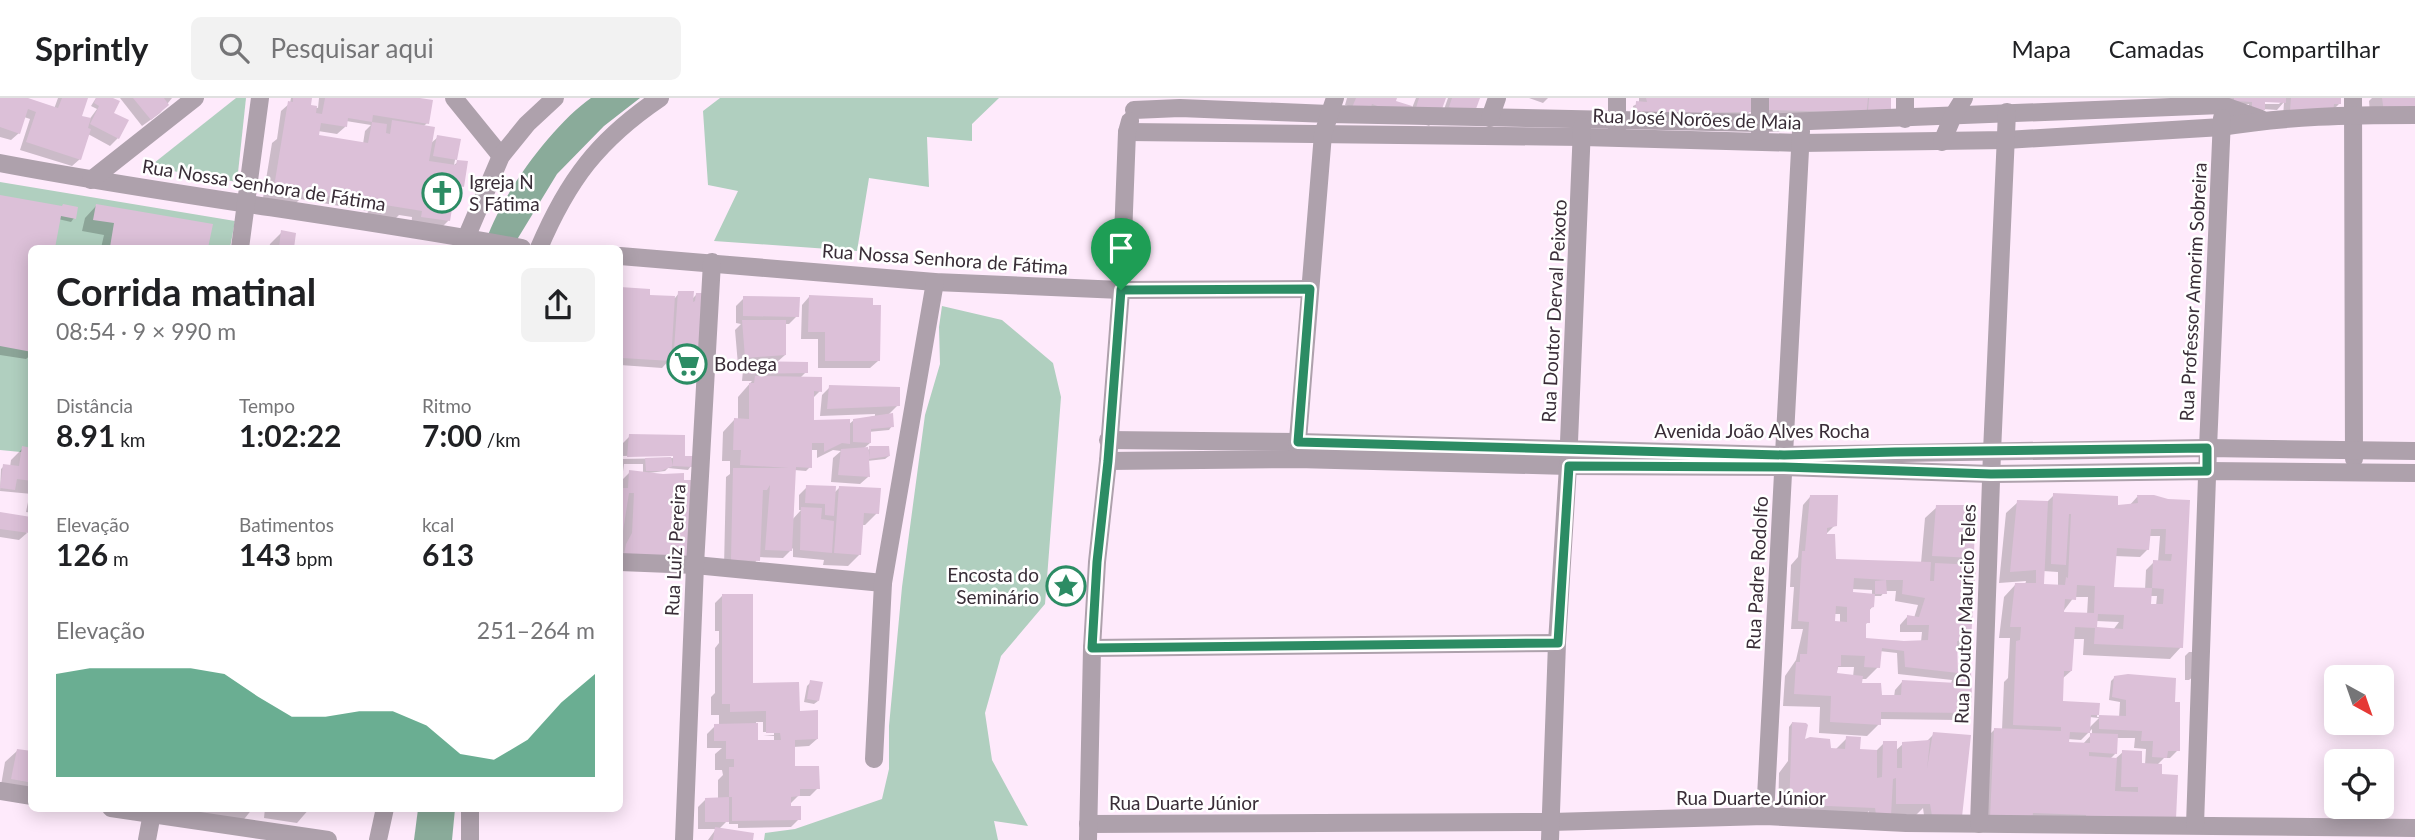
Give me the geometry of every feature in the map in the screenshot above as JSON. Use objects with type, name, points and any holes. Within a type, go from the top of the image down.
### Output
[{"type":"street","points":[[91,180],[195,98]]},
{"type":"street","points":[[240,245],[260,98]]},
{"type":"street","points":[[454,98],[501,156]]},
{"type":"street","points":[[470,242],[501,156],[527,124],[555,98]]},
{"type":"street","points":[[540,245],[555,209],[586,162],[635,115],[660,98]]},
{"type":"street","points":[[1490,118],[1497,98]]},
{"type":"street","points":[[1617,98],[1617,139]]},
{"type":"street","points":[[1759,142],[1760,98]]},
{"type":"street","points":[[1942,142],[1964,98]]},
{"type":"street","name":"Rua José Norões de Maia","points":[[1127,132],[1323,134],[1582,128],[1616,121],[1801,123],[1906,105],[1953,116],[2222,102],[2264,120]]},
{"type":"street","name":"Rua Professor Amorim Sobreira","points":[[2195,824],[2222,102]]},
{"type":"street","points":[[1166,131],[1182,103]]},
{"type":"street","points":[[1088,832],[1092,648],[1097,562],[1121,290],[1127,132],[1136,104]]},
{"type":"street","name":"Rua José Norões de Maia","points":[[1136,104],[1332,106],[1582,128],[1617,139],[1801,143],[2006,140],[2222,127],[2352,106],[2415,115]]},
{"type":"street","points":[[1297,451],[1323,134],[1332,106]]},
{"type":"street","points":[[2352,106],[2354,473]]},
{"type":"street","name":"Rua Doutor Mauricio Teles","points":[[1991,829],[1991,474],[2007,112]]},
{"type":"street","name":"Rua Padre Rodolfo","points":[[1765,816],[1801,123]]},
{"type":"street","name":"Rua Doutor Derval Peixoto","points":[[1550,831],[1582,128]]},
{"type":"street","name":"Rua Nossa Senhora de Fátima","points":[[0,163],[496,245]]},
{"type":"street","name":"Rua Nossa Senhora de Fátima","points":[[623,256],[935,282],[1121,290],[1310,289]]},
{"type":"street","name":"Rua Luiz Pereira","points":[[684,840],[695,565],[712,262]]},
{"type":"street","points":[[874,759],[883,583],[935,282]]},
{"type":"street","name":"Avenida João Alves Rocha","points":[[1108,440],[1297,451],[1784,461],[1891,471],[1991,474],[2207,471],[2415,474]]},
{"type":"street","name":"Avenida João Alves Rocha","points":[[1784,461],[1895,452],[2207,448],[2415,451]]},
{"type":"street","points":[[2084,473],[2086,450]]},
{"type":"street","name":"Avenida João Alves Rocha","points":[[1108,461],[1297,451]]},
{"type":"street","points":[[1891,471],[1895,452]]},
{"type":"street","points":[[623,562],[695,565],[883,583]]},
{"type":"street","points":[[1092,648],[1558,643]]},
{"type":"street","points":[[0,791],[28,795]]},
{"type":"street","points":[[147,840],[152,812],[328,840]]},
{"type":"street","points":[[379,840],[384,812]]},
{"type":"street","points":[[470,812],[470,840]]},
{"type":"street","name":"Rua Duarte Júnior","points":[[1088,832],[1550,831],[1765,816],[1905,832],[2195,824],[2255,833],[2415,828]]},
{"type":"shaded area","points":[[236,98],[246,98],[237,182],[149,167]]},
{"type":"shaded area","points":[[591,98],[640,98],[604,126],[557,174],[518,238],[517,245],[485,245],[500,209],[527,166],[575,111]]},
{"type":"shaded area","points":[[720,98],[999,98],[972,124],[972,141],[927,137],[929,187],[869,178],[857,251],[714,241],[738,191],[708,185],[703,111]]},
{"type":"shaded area","points":[[0,182],[235,221],[231,245],[28,245],[28,453],[0,450]]},
{"type":"shaded area","points":[[942,306],[1002,320],[1053,363],[1061,397],[1045,604],[1001,656],[985,713],[992,760],[1028,826],[994,821],[998,840],[764,840],[765,833],[795,829],[882,799],[889,769],[889,726],[902,587],[925,415],[940,364],[939,327]]},
{"type":"shaded area","points":[[418,812],[455,812],[452,840],[414,840]]},
{"type":"building","points":[[0,98],[28,98],[58,108],[62,98],[88,98],[82,116],[91,118],[88,128],[91,129],[81,160],[26,142],[36,112],[28,109],[20,134],[0,127]]},
{"type":"building","points":[[96,98],[113,98],[120,101],[114,113],[129,120],[119,139],[90,124],[99,106],[94,103]]},
{"type":"building","points":[[133,98],[164,98],[169,105],[151,120]]},
{"type":"building","points":[[293,98],[312,98],[311,105],[317,106],[316,113],[322,114],[325,98],[433,100],[429,124],[373,115],[372,122],[387,124],[386,133],[390,134],[392,120],[435,127],[429,161],[456,165],[457,160],[468,161],[464,187],[456,185],[450,221],[421,217],[422,211],[274,187],[288,101],[293,102]],"holes":[[[348,118],[372,122],[368,143],[319,135],[321,123],[347,127]]]},
{"type":"building","points":[[1356,98],[1397,98],[1396,101],[1412,106],[1408,118],[1372,104],[1368,116],[1351,110]]},
{"type":"building","points":[[1419,98],[1446,98],[1438,120],[1415,111]]},
{"type":"building","points":[[1452,98],[1480,98],[1473,117],[1449,107]]},
{"type":"building","points":[[1646,98],[1752,98],[1752,112],[1668,113],[1635,117],[1636,101],[1647,102]]},
{"type":"building","points":[[1768,98],[1868,98],[1866,117],[1845,112],[1768,110]]},
{"type":"building","points":[[1869,98],[1891,98],[1891,111],[1868,111]]},
{"type":"building","points":[[2234,98],[2286,98],[2286,103],[2265,102],[2265,110],[2252,110],[2252,102],[2234,101]]},
{"type":"building","points":[[2291,98],[2341,98],[2341,104],[2334,104],[2333,112],[2290,111]]},
{"type":"building","points":[[2382,98],[2415,98],[2415,110],[2384,112]]},
{"type":"building","points":[[437,135],[461,139],[457,160],[433,156]]},
{"type":"building","points":[[0,195],[78,207],[76,219],[61,216],[56,245],[28,245],[28,351],[0,346]]},
{"type":"building","points":[[96,204],[213,224],[209,245],[110,245],[114,223],[93,220]]},
{"type":"building","points":[[281,230],[296,233],[294,245],[279,245]]},
{"type":"building","points":[[623,287],[650,289],[650,295],[675,296],[671,361],[623,358]]},
{"type":"building","points":[[678,291],[694,291],[693,302],[696,293],[709,293],[701,362],[679,364],[679,350],[674,350]]},
{"type":"building","points":[[809,295],[873,298],[873,305],[881,305],[880,361],[825,361],[825,332],[808,332]]},
{"type":"building","points":[[743,296],[800,297],[799,317],[743,316]]},
{"type":"building","points":[[742,320],[786,320],[786,355],[745,358]]},
{"type":"building","points":[[750,361],[808,362],[808,373],[749,374]]},
{"type":"building","points":[[755,376],[822,377],[822,392],[814,391],[814,420],[850,419],[850,444],[842,443],[824,452],[824,443],[812,443],[812,468],[796,467],[792,551],[765,550],[770,485],[767,490],[763,490],[760,561],[731,560],[733,468],[789,468],[740,465],[741,450],[733,450],[734,418],[749,419],[749,383],[754,383]]},
{"type":"building","points":[[829,385],[900,387],[900,406],[827,409]]},
{"type":"building","points":[[893,413],[894,427],[871,429],[871,443],[853,442],[853,419]]},
{"type":"building","points":[[629,434],[685,435],[685,456],[693,456],[693,467],[673,466],[673,456],[627,457]]},
{"type":"building","points":[[22,446],[28,447],[28,480],[17,479],[15,490],[0,488],[3,464],[19,466]]},
{"type":"building","points":[[869,446],[889,446],[890,456],[869,459],[870,477],[838,475],[841,449],[868,447],[870,458]]},
{"type":"building","points":[[671,457],[673,466],[661,471],[646,471],[645,458]]},
{"type":"building","points":[[629,470],[663,474],[684,473],[684,480],[692,480],[688,559],[624,555],[632,533],[634,493],[629,493],[623,531],[623,488],[628,488]]},
{"type":"building","points":[[806,485],[836,486],[834,516],[825,515],[825,504],[805,503]]},
{"type":"building","points":[[839,486],[881,488],[879,514],[864,513],[861,555],[834,553]]},
{"type":"building","points":[[2053,493],[2118,496],[2118,505],[2138,503],[2137,495],[2190,500],[2183,648],[2094,644],[2095,628],[2075,627],[2072,671],[2064,671],[2063,701],[2100,703],[2099,715],[2091,715],[2090,733],[2118,734],[2117,754],[2089,752],[2089,756],[2117,758],[2115,791],[2138,792],[2138,787],[2121,787],[2122,750],[2142,751],[2142,763],[2162,764],[2162,774],[2178,775],[2176,819],[2086,820],[2086,815],[2033,813],[2032,821],[1990,819],[1994,728],[2061,731],[2061,727],[2013,725],[2016,641],[2020,640],[2021,627],[2010,627],[2015,583],[2036,583],[2036,570],[2010,572],[2017,500],[2048,501],[2044,584],[2065,585],[2066,577],[2068,578],[2071,514],[2066,565],[2051,564]],"holes":[[[2151,529],[2166,529],[2165,554],[2172,554],[2171,561],[2153,560],[2152,588],[2114,587],[2117,548],[2149,550]],[[2077,585],[2095,586],[2094,613],[2064,612],[2065,599],[2076,600]],[[2152,588],[2164,589],[2163,604],[2151,604]],[[2098,614],[2124,615],[2123,629],[2097,627]],[[2070,732],[2090,733],[2090,743],[2069,742]]]},
{"type":"building","points":[[1810,495],[1838,495],[1837,526],[1827,528],[1827,534],[1835,534],[1836,559],[1931,562],[1930,581],[1934,581],[1935,563],[1976,565],[1971,639],[1957,641],[1958,673],[1971,672],[1972,698],[1968,713],[1881,712],[1881,725],[1830,722],[1831,696],[1794,694],[1796,662],[1800,662],[1800,654],[1807,654],[1809,622],[1798,621],[1802,551],[1805,551]],"holes":[[[1854,578],[1903,580],[1902,594],[1925,598],[1919,617],[1907,615],[1907,625],[1929,625],[1928,640],[1866,638],[1866,623],[1870,623],[1870,608],[1874,607],[1875,594],[1853,592]],[[1836,606],[1847,607],[1847,622],[1835,621]],[[1882,648],[1904,651],[1905,667],[1958,673],[1957,683],[1902,680],[1901,695],[1882,695],[1881,683],[1862,683],[1863,676],[1837,673],[1838,666],[1841,666],[1841,655],[1865,656],[1864,667],[1880,668]]]},
{"type":"building","points":[[1936,505],[1975,505],[1974,558],[1932,556]]},
{"type":"building","points":[[801,507],[822,508],[821,519],[834,521],[832,553],[800,550]]},
{"type":"building","points":[[0,512],[28,517],[28,533],[0,529]]},
{"type":"building","points":[[1886,580],[1887,594],[1875,594],[1875,581]]},
{"type":"building","points":[[722,594],[753,594],[753,683],[799,682],[800,711],[818,710],[818,739],[795,740],[795,766],[819,766],[820,789],[800,789],[800,796],[791,797],[791,806],[801,806],[801,820],[732,821],[729,767],[734,767],[734,759],[726,759],[726,741],[714,741],[714,724],[758,723],[758,740],[781,740],[780,733],[766,733],[766,711],[730,712],[730,704],[722,704]]},
{"type":"building","points":[[2128,674],[2176,678],[2175,702],[2180,702],[2180,751],[2168,751],[2167,758],[2152,757],[2153,741],[2141,741],[2142,731],[2099,729],[2099,715],[2126,716],[2126,700],[2112,697],[2114,676]]},
{"type":"building","points":[[810,680],[823,682],[819,701],[807,699]]},
{"type":"building","points":[[1792,722],[1808,725],[1805,739],[1830,739],[1831,748],[1845,749],[1846,736],[1861,737],[1860,749],[1877,750],[1877,778],[1882,777],[1883,741],[1897,741],[1897,768],[1902,768],[1902,742],[1930,740],[1927,769],[1933,732],[1971,735],[1962,817],[1932,816],[1930,804],[1896,804],[1896,778],[1893,779],[1891,816],[1876,815],[1875,808],[1803,805],[1803,810],[1789,810]]},
{"type":"building","points":[[17,749],[28,750],[28,782],[11,779]]},
{"type":"building","points":[[729,797],[729,822],[705,822],[705,798]]},
{"type":"building","points":[[715,827],[754,833],[753,840],[713,840]]},
{"type":"place","name":"Igreja N S Fátima","points":[[442,193]]},
{"type":"place","name":"Bodega","points":[[687,364]]},
{"type":"place","name":"Encosta do Seminário","points":[[1066,586]]},
{"type":"route","points":[[1310,289],[1298,442],[1784,455],[2207,448],[2207,471],[1991,474],[1784,467],[1569,466],[1558,643],[1092,648],[1121,290],[1310,289]]}]
